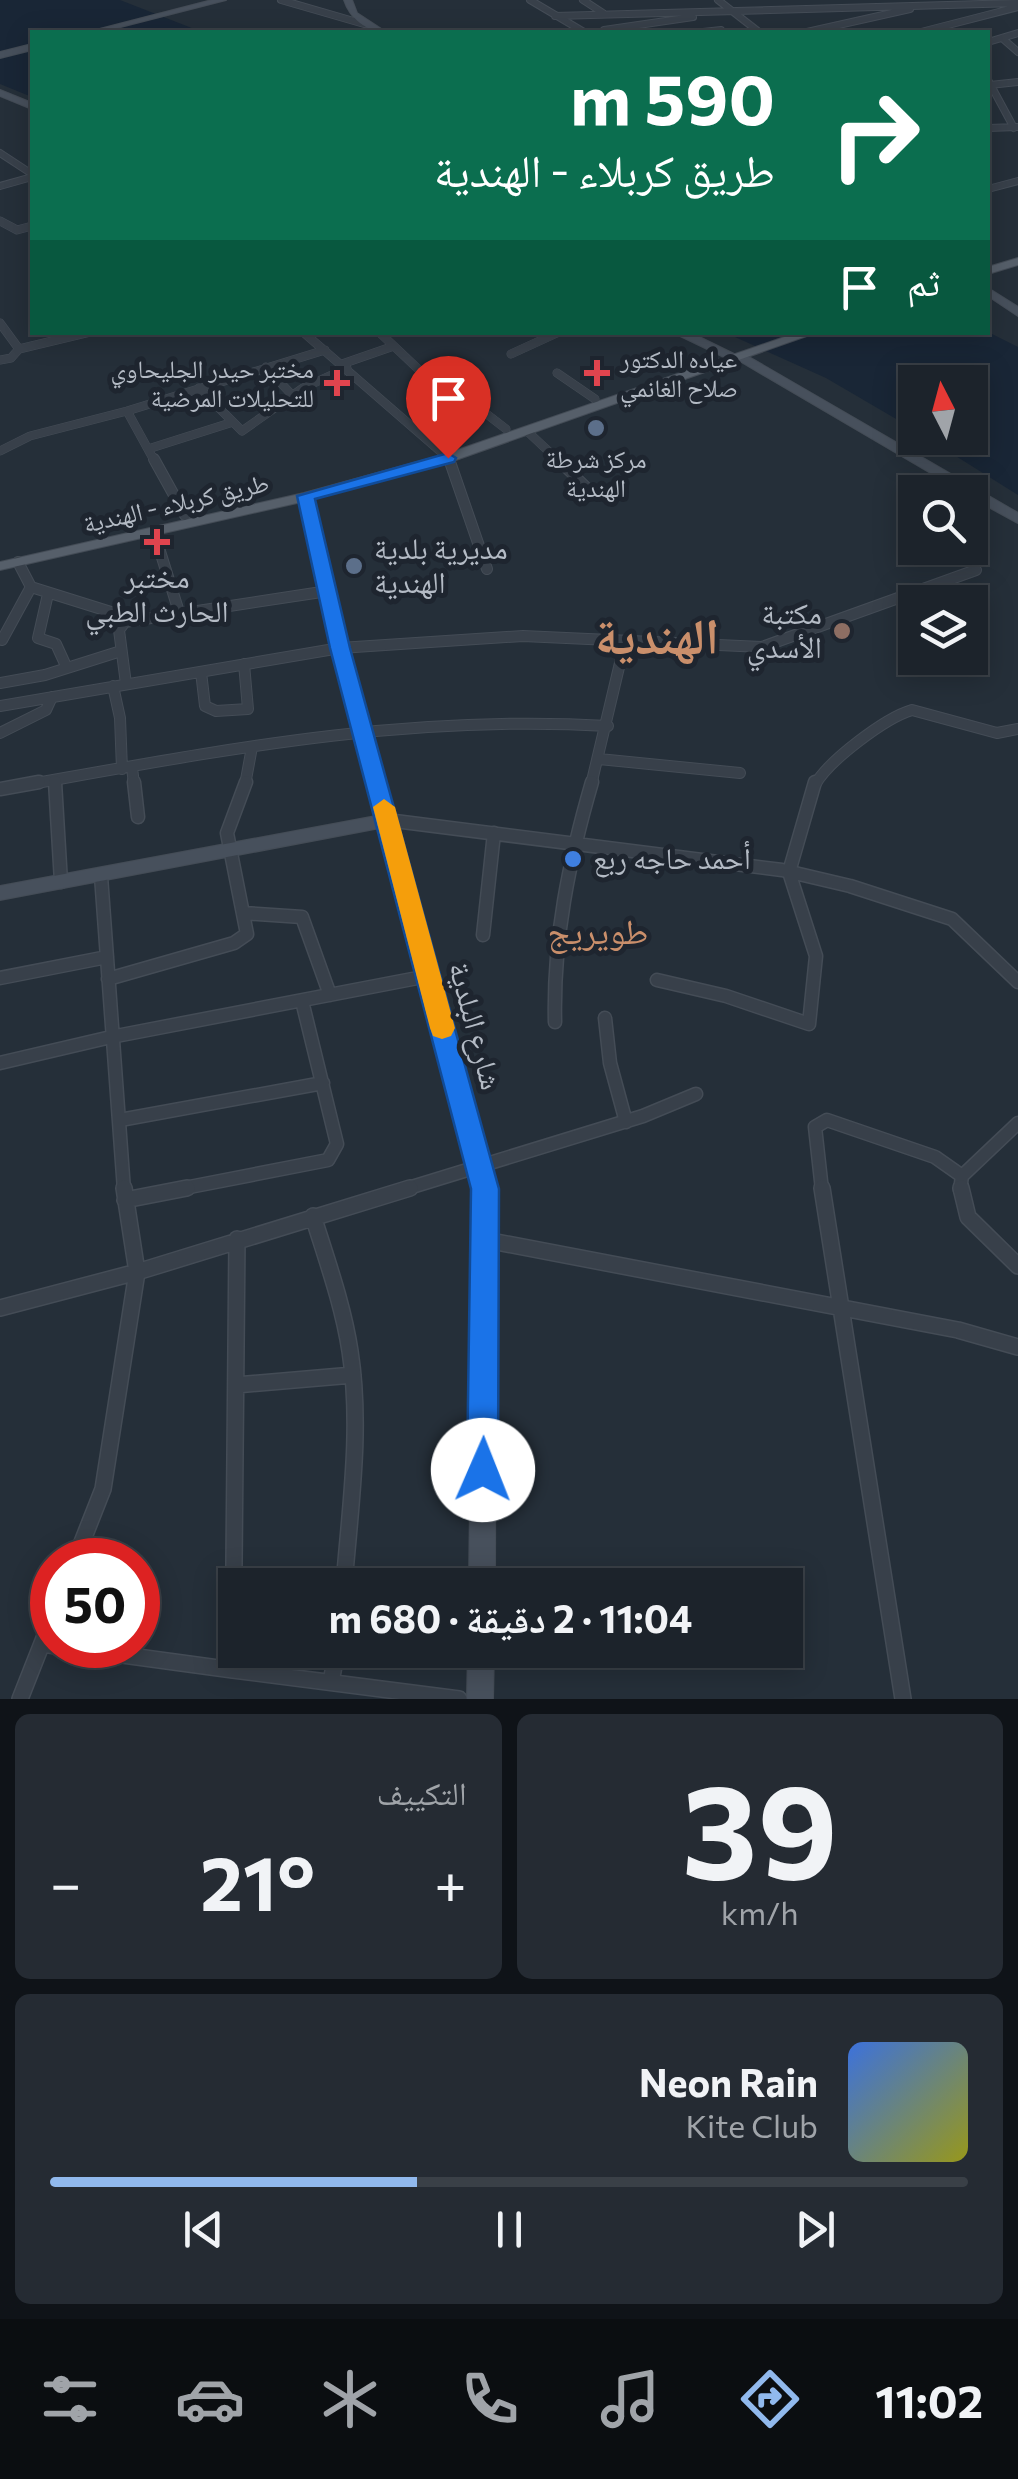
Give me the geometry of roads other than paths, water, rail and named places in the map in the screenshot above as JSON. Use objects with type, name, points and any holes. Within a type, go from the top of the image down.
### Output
[{"type":"main road","points":[[100,30],[220,0]]},
{"type":"main road","points":[[348,0],[353,14],[378,30]]},
{"type":"main road","points":[[0,55],[30,48]]},
{"type":"main road","points":[[0,93],[30,105]]},
{"type":"main road","points":[[990,267],[1018,257]]},
{"type":"main road","points":[[990,292],[1018,312]]},
{"type":"main road","points":[[688,335],[745,352],[1018,518]]},
{"type":"main road","points":[[745,352],[784,335]]},
{"type":"main road","points":[[0,558],[444,454],[506,429],[802,335]]},
{"type":"main road","name":"طريق كربلاء - الهندية","points":[[0,566],[306,496],[528,432],[745,352]]},
{"type":"main road","name":"شارع البلدية","points":[[306,496],[340,648],[485,1189],[482,1568]]},
{"type":"main road","points":[[0,893],[387,820]]},
{"type":"main road","points":[[480,1699],[481,1668]]},
{"type":"street","points":[[281,0],[318,14],[364,24]]},
{"type":"street","points":[[530,0],[580,30]]},
{"type":"street","points":[[583,0],[603,13]]},
{"type":"street","points":[[636,0],[650,11]]},
{"type":"street","points":[[718,0],[756,30]]},
{"type":"street","points":[[555,16],[884,1],[914,8]]},
{"type":"street","points":[[816,30],[914,8],[1013,4]]},
{"type":"street","points":[[928,30],[1013,4]]},
{"type":"street","points":[[612,30],[730,11]]},
{"type":"street","points":[[582,15],[604,30]]},
{"type":"street","points":[[990,41],[1018,33]]},
{"type":"street","points":[[1002,38],[1018,52]]},
{"type":"street","points":[[990,82],[1018,82]]},
{"type":"street","points":[[990,84],[1016,128]]},
{"type":"street","points":[[990,128],[1016,128]]},
{"type":"street","points":[[2,156],[30,174]]},
{"type":"street","points":[[0,186],[30,176]]},
{"type":"street","points":[[990,188],[1018,181]]},
{"type":"street","points":[[0,221],[17,230],[30,227]]},
{"type":"street","points":[[0,323],[19,350]]},
{"type":"street","points":[[0,360],[11,358],[19,350],[78,335]]},
{"type":"street","points":[[306,335],[444,454],[487,569]]},
{"type":"street","points":[[381,335],[454,402]]},
{"type":"street","points":[[511,354],[553,335]]},
{"type":"street","points":[[200,388],[230,424],[237,430],[248,430],[292,394],[391,347]]},
{"type":"street","points":[[0,451],[30,436],[127,411],[325,350]]},
{"type":"street","points":[[266,367],[292,394]]},
{"type":"street","points":[[557,373],[594,400]]},
{"type":"street","points":[[475,405],[506,429]]},
{"type":"street","points":[[127,411],[185,515]]},
{"type":"street","points":[[148,449],[230,424]]},
{"type":"street","points":[[528,432],[587,488]]},
{"type":"street","points":[[154,532],[179,612]]},
{"type":"street","points":[[18,562],[31,588],[70,597],[111,612],[125,622]]},
{"type":"street","points":[[0,706],[340,648],[522,636],[762,648],[976,570]]},
{"type":"street","points":[[2,640],[31,588]]},
{"type":"street","points":[[126,684],[119,630],[125,622],[328,591]]},
{"type":"street","points":[[48,594],[38,638],[56,644],[66,666]]},
{"type":"street","points":[[554,1022],[556,962],[568,864],[608,726],[625,642]]},
{"type":"street","points":[[0,683],[45,675],[122,651]]},
{"type":"street","points":[[201,672],[206,706],[216,710],[248,709],[244,664]]},
{"type":"street","points":[[112,686],[138,817]]},
{"type":"street","points":[[0,733],[46,710],[52,697]]},
{"type":"street","points":[[657,980],[726,996],[810,1024],[816,956],[789,872],[816,780],[899,714],[912,710],[998,733],[1018,729]]},
{"type":"street","points":[[0,789],[362,729],[472,720],[543,720],[608,726]]},
{"type":"street","points":[[108,979],[242,939],[247,934],[228,833],[251,770],[252,747]]},
{"type":"street","points":[[599,760],[740,773]]},
{"type":"street","points":[[55,780],[61,882]]},
{"type":"street","points":[[387,820],[789,872],[850,886],[952,919],[1018,982]]},
{"type":"street","points":[[483,934],[494,833]]},
{"type":"street","points":[[84,1538],[103,1490],[137,1272],[125,1200],[100,876]]},
{"type":"street","points":[[243,913],[302,918],[330,995]]},
{"type":"street","points":[[0,978],[107,958]]},
{"type":"street","points":[[0,1062],[428,976]]},
{"type":"street","points":[[125,1200],[328,1160],[337,1144],[302,1002]]},
{"type":"street","points":[[605,1018],[610,1063],[626,1122]]},
{"type":"street","points":[[120,1120],[324,1084]]},
{"type":"street","points":[[0,1308],[137,1272],[626,1122],[696,1094]]},
{"type":"street","points":[[902,1699],[818,1164],[816,1127],[827,1120],[934,1158],[962,1176]]},
{"type":"street","points":[[1018,1122],[962,1176],[960,1198],[966,1217],[1018,1266]]},
{"type":"street","points":[[313,1216],[342,1308],[354,1375],[352,1491],[345,1568]]},
{"type":"street","points":[[233,1670],[238,1239]]},
{"type":"street","points":[[486,1240],[958,1330],[1018,1347]]},
{"type":"street","points":[[236,1384],[354,1375]]},
{"type":"street","points":[[160,1660],[459,1699]]},
{"type":"street","points":[[20,1699],[32,1668]]},
{"type":"street","points":[[331,1682],[333,1668]]},
{"type":"water","points":[[0,0],[120,0],[197,30],[30,30],[30,96],[0,84]]},
{"type":"water","points":[[990,333],[1018,347],[1018,495],[954,455],[988,455],[988,365],[898,365],[898,420],[826,378],[730,335]]},
{"type":"place","name":"عياده الدكتور صلاح الغانمي","points":[[597,373]]},
{"type":"place","name":"مختبر حيدر الجليحاوي للتحليلات المرضية","points":[[337,383]]},
{"type":"place","name":"مركز شرطة الهندية","points":[[596,428]]},
{"type":"place","name":"مختبر الحارث الطبي","points":[[157,542]]},
{"type":"place","name":"مديرية بلدية الهندية","points":[[354,566]]},
{"type":"place","name":"مكتبة الأسدي","points":[[842,631]]},
{"type":"place","name":"أحمد حاجه ربع","points":[[573,859]]},
{"type":"district","name":"الهندية","points":[[657,636]]},
{"type":"district","name":"طويريج","points":[[598,932]]}]
